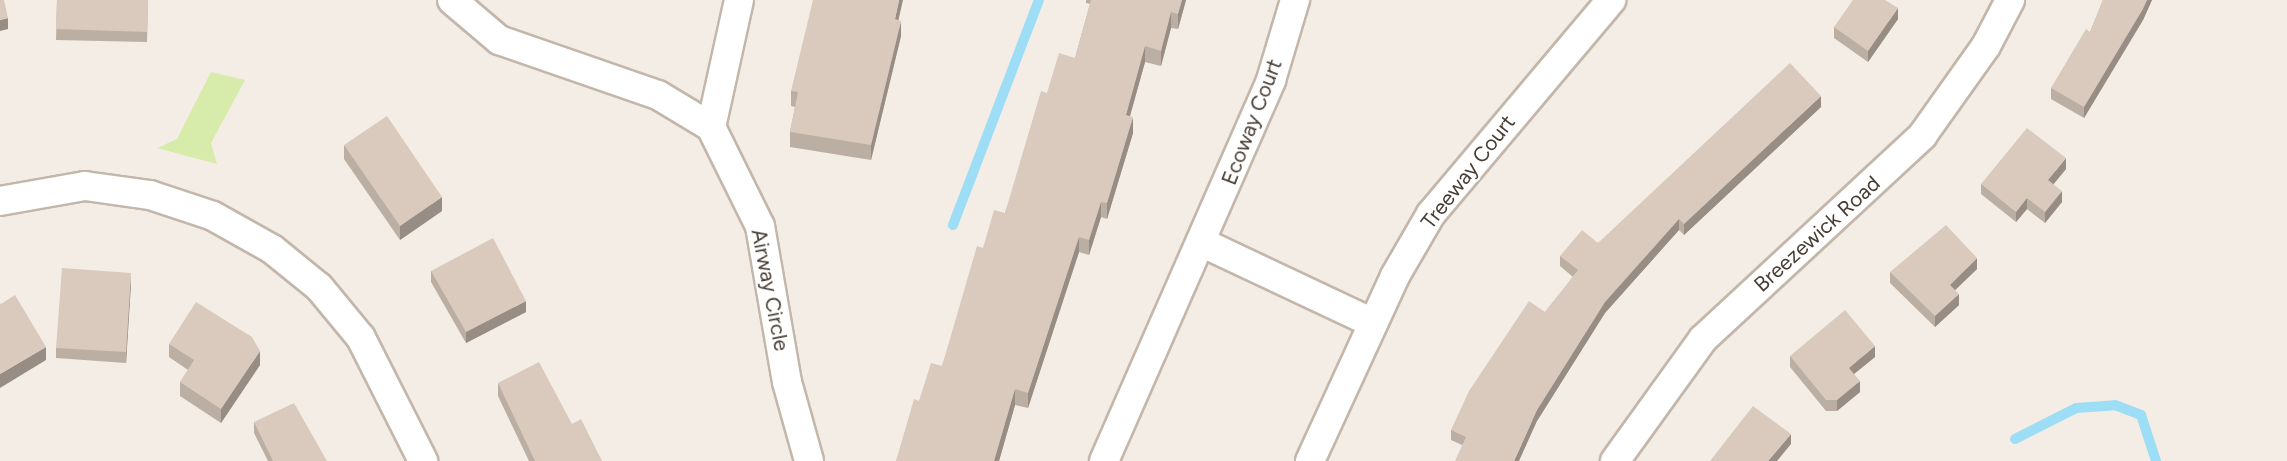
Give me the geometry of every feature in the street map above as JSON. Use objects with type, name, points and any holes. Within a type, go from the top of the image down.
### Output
[{"type":"street","points":[[452,0],[499,40],[658,95],[711,127],[739,0]]},
{"type":"street","name":"Ecoway Court","points":[[1104,461],[1203,243],[1271,80],[1295,0]]},
{"type":"street","name":"Treeway Court","points":[[1310,461],[1373,323],[1431,214],[1611,0]]},
{"type":"street","name":"Breezewick Road","points":[[1615,461],[1703,339],[1922,136],[1986,46],[2010,0]]},
{"type":"street","name":"Airway Circle","points":[[711,127],[760,226],[787,382],[809,461]]},
{"type":"street","points":[[0,201],[85,186],[150,195],[213,216],[272,249],[318,287],[361,338],[423,461]]},
{"type":"street","points":[[1203,243],[1373,323]]},
{"type":"green space","points":[[211,72],[245,80],[211,143],[217,164],[157,148],[177,139]]},
{"type":"building","points":[[0,0],[4,0],[8,18],[0,20]]},
{"type":"building","points":[[57,0],[148,0],[147,32],[56,29]]},
{"type":"building","points":[[813,0],[899,0],[895,19],[901,21],[871,145],[790,132],[798,92],[791,91]]},
{"type":"building","points":[[1091,0],[1182,0],[1178,14],[1171,12],[1161,51],[1145,46],[1126,115],[1133,117],[1107,203],[1101,202],[1089,240],[1079,237],[1028,393],[1015,389],[994,461],[896,461],[914,399],[919,401],[931,363],[942,366],[977,246],[983,248],[994,210],[1005,213],[1041,91],[1047,93],[1059,53],[1075,58]]},
{"type":"building","points":[[1853,0],[1885,0],[1898,8],[1868,51],[1834,27]]},
{"type":"building","points":[[2103,0],[2147,0],[2084,107],[2051,88],[2086,29],[2090,32]]},
{"type":"building","points":[[1790,63],[1821,96],[1684,224],[1679,219],[1605,302],[1537,410],[1514,461],[1455,461],[1466,437],[1451,430],[1469,391],[1529,301],[1545,312],[1578,270],[1560,256],[1582,230],[1598,243]]},
{"type":"building","points":[[387,116],[442,197],[400,226],[344,145]]},
{"type":"building","points":[[2027,128],[2066,158],[2048,180],[2062,191],[2045,212],[2027,198],[2016,212],[1981,184]]},
{"type":"building","points":[[1946,225],[1977,258],[1950,285],[1959,294],[1935,316],[1890,272]]},
{"type":"building","points":[[493,238],[526,301],[466,332],[431,271]]},
{"type":"building","points":[[62,268],[131,273],[126,352],[56,348]]},
{"type":"building","points":[[15,295],[46,347],[0,374],[0,303]]},
{"type":"building","points":[[196,302],[252,337],[260,351],[221,409],[180,382],[194,360],[169,344]]},
{"type":"building","points":[[1845,310],[1875,346],[1849,368],[1860,381],[1837,400],[1826,400],[1790,356]]},
{"type":"building","points":[[539,362],[572,424],[581,419],[602,461],[535,461],[498,383]]},
{"type":"building","points":[[294,403],[327,461],[273,461],[254,422]]},
{"type":"building","points":[[1753,406],[1791,434],[1768,461],[1710,461]]},
{"type":"waterway","points":[[953,225],[1039,0]]},
{"type":"waterway","points":[[2015,439],[2076,408],[2115,405],[2141,415],[2156,461]]}]
